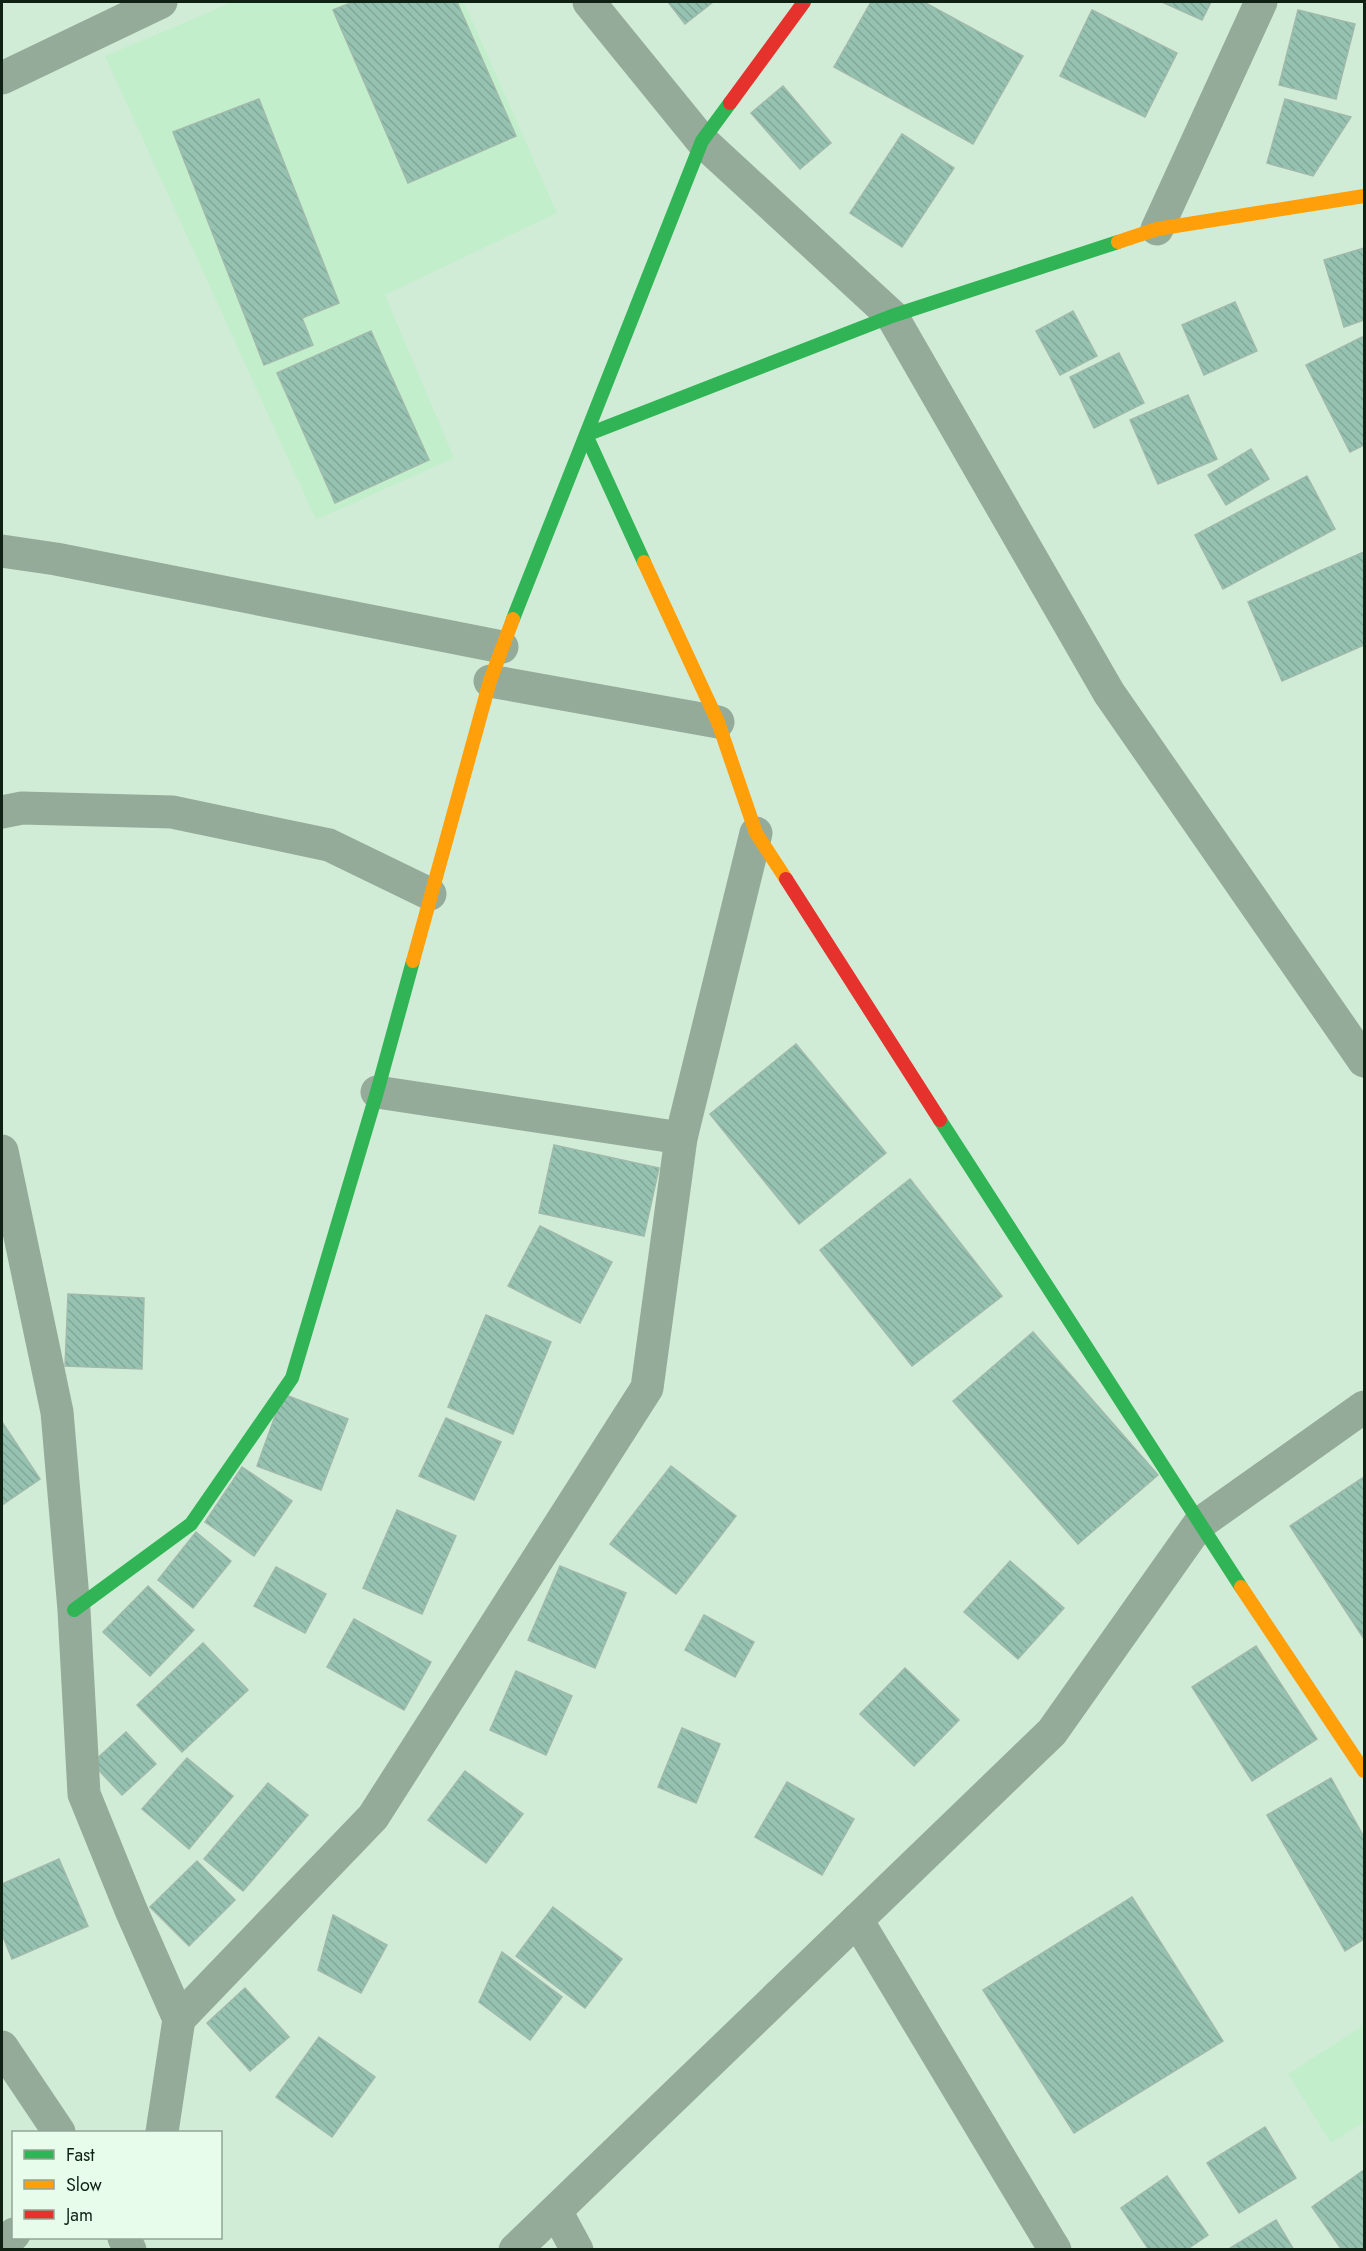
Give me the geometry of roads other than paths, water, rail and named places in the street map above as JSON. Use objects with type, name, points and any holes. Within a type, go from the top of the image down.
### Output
[{"type":"street","points":[[2,78],[161,2]]},
{"type":"street","points":[[589,2],[702,141],[892,316],[1109,693],[1355,1026],[1365,1061]]},
{"type":"street","points":[[74,1610],[191,1524],[292,1378],[377,1092],[430,894],[490,681],[502,647],[702,141],[804,2]]},
{"type":"street","points":[[1157,229],[1261,2]]},
{"type":"street","points":[[586,435],[892,316],[1157,229],[1365,196]]},
{"type":"street","points":[[586,435],[718,722],[756,832],[1199,1524],[1365,1771]]},
{"type":"street","points":[[2,551],[56,559],[502,647]]},
{"type":"street","points":[[490,681],[718,722]]},
{"type":"street","points":[[2,813],[22,808],[172,812],[329,845],[430,894]]},
{"type":"street","points":[[179,2019],[373,1818],[647,1388],[681,1138],[756,832]]},
{"type":"street","points":[[377,1092],[681,1138]]},
{"type":"street","points":[[2,1151],[57,1412],[74,1610],[84,1794],[131,1910],[179,2019],[162,2131]]},
{"type":"street","points":[[515,2250],[1052,1731],[1199,1524],[1365,1407]]},
{"type":"street","points":[[857,1920],[1055,2250]]},
{"type":"street","points":[[2,2047],[57,2131]]},
{"type":"street","points":[[555,2211],[577,2250]]}]
